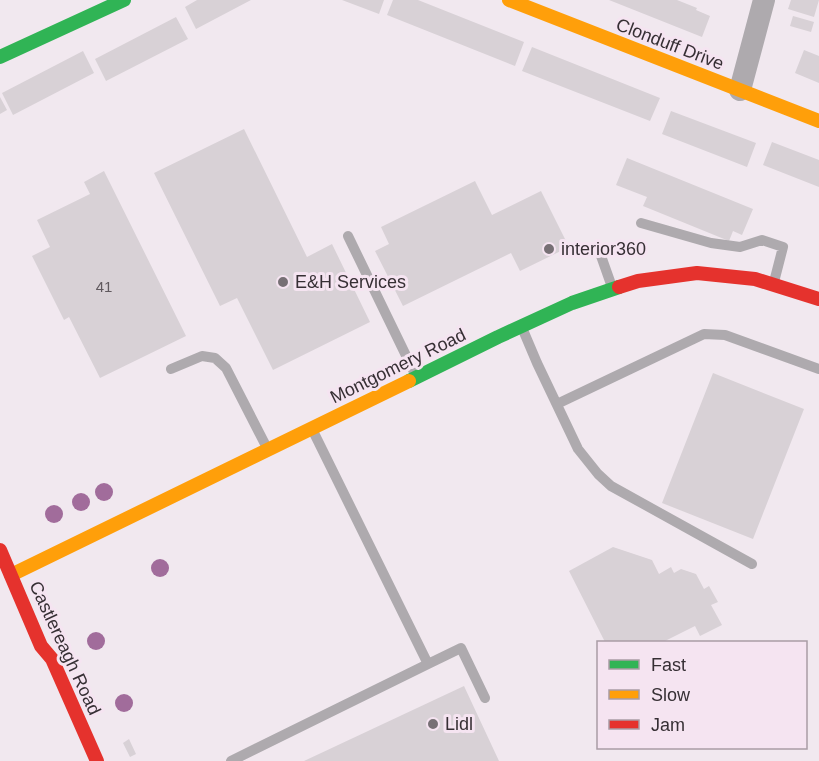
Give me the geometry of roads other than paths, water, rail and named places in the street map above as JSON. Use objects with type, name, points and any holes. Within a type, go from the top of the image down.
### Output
[{"type":"street","points":[[0,57],[124,0]]},
{"type":"street","name":"Clonduff Drive","points":[[509,0],[819,122]]},
{"type":"street","points":[[740,90],[764,0]]},
{"type":"street","name":"Montgomery Road","points":[[11,575],[572,303],[638,281],[697,273],[755,279],[819,299]]},
{"type":"street","name":"Castlereagh Road","points":[[0,550],[41,646],[52,659],[97,761]]},
{"type":"lane","points":[[641,223],[711,243],[740,247],[762,240],[783,247],[773,285]]},
{"type":"lane","points":[[348,236],[416,377]]},
{"type":"lane","points":[[600,253],[613,290]]},
{"type":"lane","points":[[521,326],[579,449],[598,474],[611,486],[752,564]]},
{"type":"lane","points":[[557,404],[704,334],[725,335],[819,369]]},
{"type":"lane","points":[[171,369],[202,356],[215,358],[226,368],[268,449]]},
{"type":"lane","points":[[312,429],[428,664]]},
{"type":"lane","points":[[231,761],[461,648],[485,698]]},
{"type":"place","name":"interior360","points":[[549,249]]},
{"type":"place","name":"E&H Services","points":[[283,282]]},
{"type":"place","name":"Lidl","points":[[433,724]]}]
